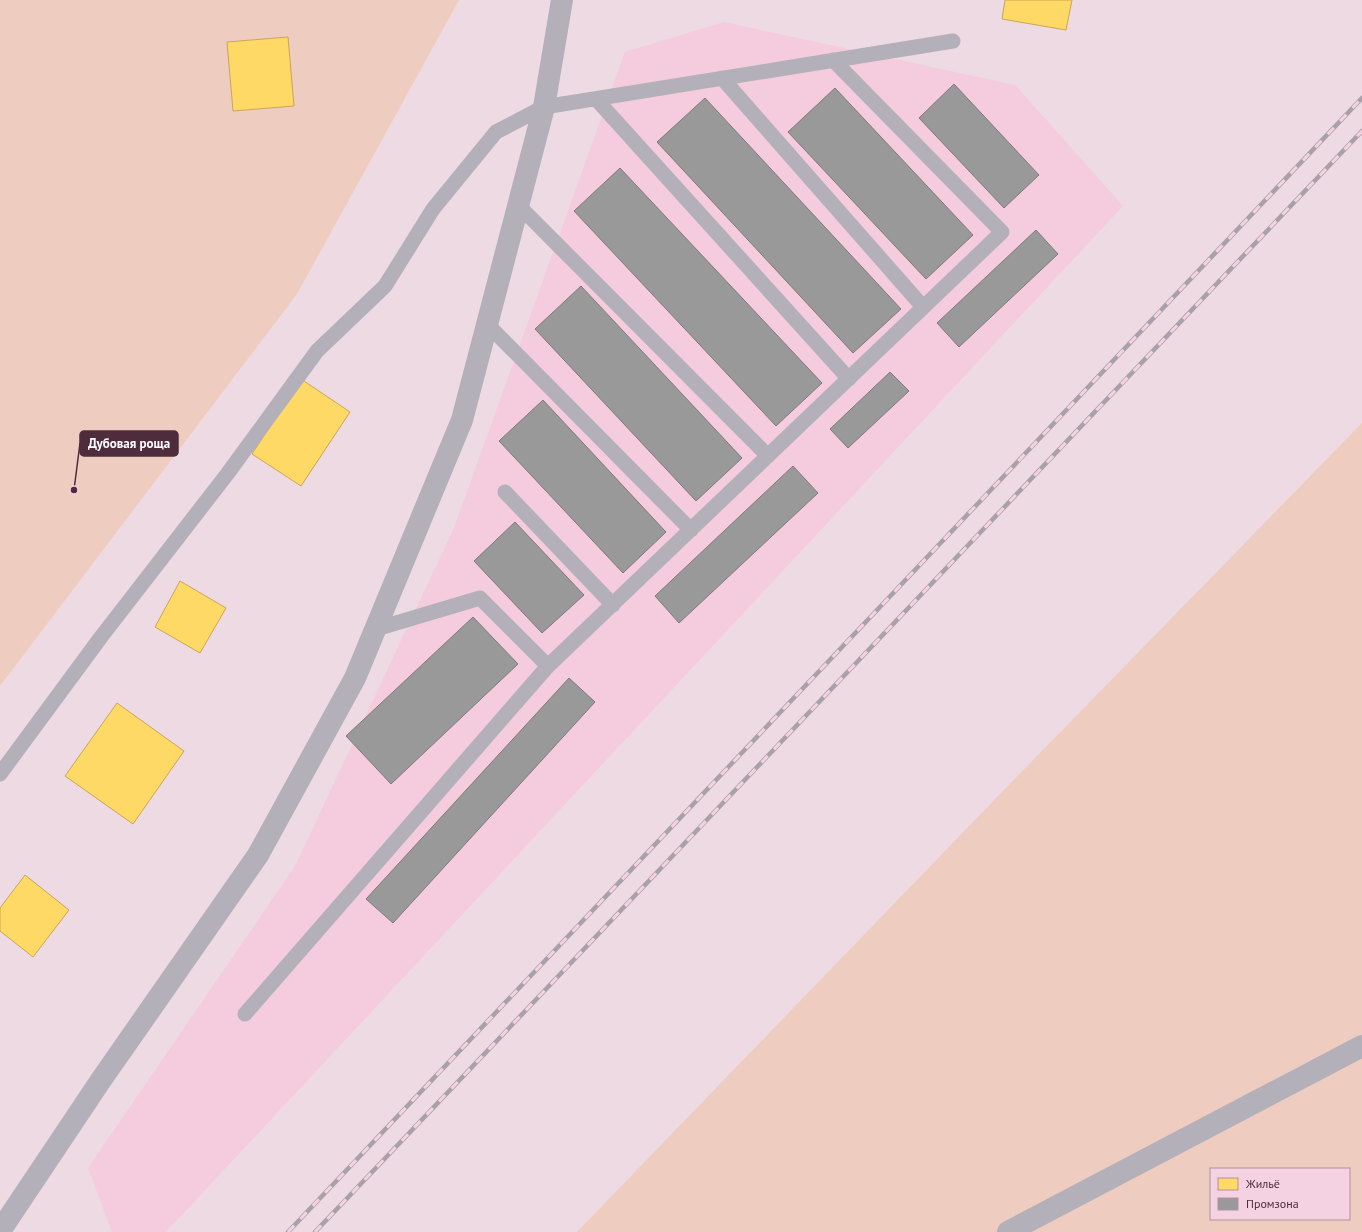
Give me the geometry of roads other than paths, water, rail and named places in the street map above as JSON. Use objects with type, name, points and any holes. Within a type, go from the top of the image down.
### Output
[{"type":"street","points":[[0,1231],[101,1080],[258,855],[355,678],[462,420],[544,107],[562,0]]},
{"type":"street","points":[[1008,1232],[1362,1046]]},
{"type":"lane","points":[[0,774],[101,637],[228,473],[317,351],[385,286],[433,209],[496,132],[544,107],[953,41]]},
{"type":"lane","points":[[245,1014],[548,666],[1002,232],[833,60]]},
{"type":"lane","points":[[722,78],[923,307]]},
{"type":"lane","points":[[596,99],[848,379]]},
{"type":"lane","points":[[518,205],[768,456]]},
{"type":"lane","points":[[487,324],[691,530]]},
{"type":"lane","points":[[506,492],[613,605]]},
{"type":"lane","points":[[376,629],[480,598],[548,666]]},
{"type":"railway","points":[[288,1232],[1362,98]]},
{"type":"railway","points":[[315,1232],[1362,131]]},
{"type":"place","name":"Дубовая роща","points":[[74,490]]}]
